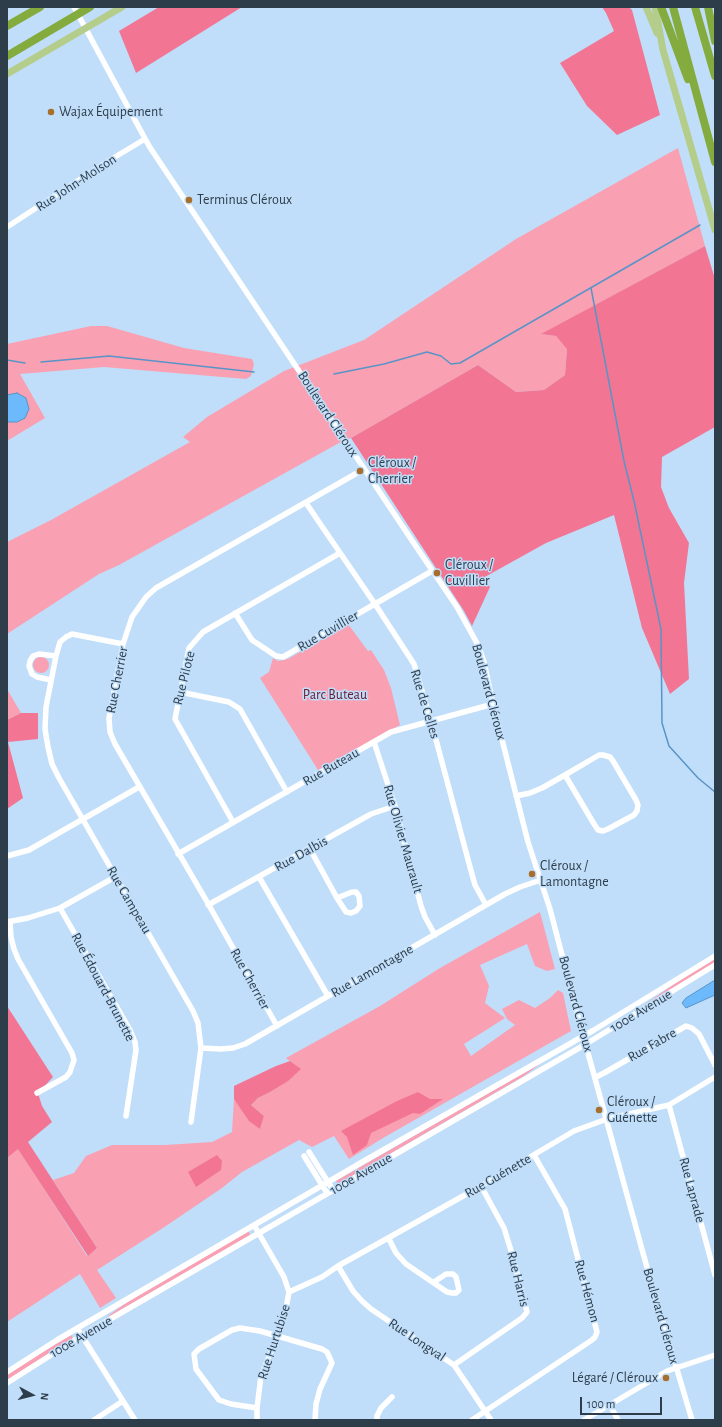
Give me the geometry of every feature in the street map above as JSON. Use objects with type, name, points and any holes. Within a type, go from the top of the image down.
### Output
[{"type":"highway","points":[[7,26],[40,7]]},
{"type":"highway","points":[[7,56],[90,7]]},
{"type":"highway","points":[[661,7],[703,121]]},
{"type":"highway","points":[[673,7],[715,162]]},
{"type":"highway","points":[[695,7],[715,76]]},
{"type":"highway","points":[[708,7],[715,41]]},
{"type":"main road","points":[[7,74],[122,7]]},
{"type":"main road","points":[[646,7],[664,50]]},
{"type":"main road","points":[[655,7],[664,50],[715,230]]},
{"type":"street","name":"Boulevard Cléroux","points":[[74,7],[145,139],[432,571],[458,607],[478,645],[484,662],[493,704],[528,842],[550,908],[651,1282],[692,1420]]},
{"type":"street","name":"Rue John-Molson","points":[[7,227],[105,163],[145,139]]},
{"type":"street","name":"Rue Cherrier","points":[[277,1026],[115,744],[110,732],[109,718],[123,644],[132,617],[146,597],[156,588],[364,469]]},
{"type":"street","name":"Rue de Celles","points":[[306,503],[414,664],[472,873],[486,905]]},
{"type":"street","name":"Rue Pilote","points":[[233,822],[175,719],[189,648],[203,632],[340,553]]},
{"type":"street","name":"Rue Cuvillier","points":[[235,613],[252,640],[280,657],[287,655],[432,571]]},
{"type":"street","name":"Rue Campeau","points":[[123,644],[72,634],[66,636],[60,642],[46,707],[45,729],[52,764],[59,778],[193,1011],[198,1023],[200,1048],[191,1122]]},
{"type":"street","points":[[51,680],[37,677],[32,674],[29,666],[30,661],[33,656],[39,654],[56,656]]},
{"type":"street","points":[[180,692],[229,702],[240,709],[287,792]]},
{"type":"street","name":"Rue Buteau","points":[[178,854],[399,729],[493,704]]},
{"type":"street","name":"Rue Olivier Maurault","points":[[374,742],[395,806],[421,906],[435,935]]},
{"type":"street","points":[[516,796],[536,791],[599,755],[603,755],[610,757],[636,800],[638,805],[637,811],[634,815],[608,829],[603,831],[598,830],[565,775]]},
{"type":"street","points":[[7,856],[30,850],[139,787]]},
{"type":"street","name":"Rue Dalbis","points":[[208,905],[371,814],[395,806]]},
{"type":"street","points":[[310,849],[337,898]]},
{"type":"street","points":[[38,1093],[66,1076],[70,1072],[74,1060],[72,1053],[18,959],[11,937],[9,922],[60,908],[115,877]]},
{"type":"street","points":[[260,877],[328,996]]},
{"type":"street","name":"Rue Lamontagne","points":[[200,1048],[221,1049],[245,1044],[486,905],[520,887],[541,880]]},
{"type":"street","name":"Rue Édouard-Brunette","points":[[60,908],[126,1023],[135,1042],[135,1055],[126,1116]]},
{"type":"street","name":"100e Avenue","points":[[7,1372],[42,1348],[622,1014],[715,956]]},
{"type":"street","name":"100e Avenue","points":[[7,1383],[81,1336],[586,1044],[715,965]]},
{"type":"street","name":"Rue Fabre","points":[[596,1077],[686,1026],[692,1028],[699,1034],[715,1065]]},
{"type":"street","name":"Rue Guénette","points":[[289,1292],[315,1280],[389,1239],[574,1131],[607,1119],[669,1104],[715,1077]]},
{"type":"street","name":"Rue Laprade","points":[[669,1104],[715,1275]]},
{"type":"street","points":[[327,1193],[322,1186],[307,1154],[333,1190]]},
{"type":"street","name":"Rue Hémon","points":[[472,1420],[592,1340],[597,1332],[565,1210],[534,1154]]},
{"type":"street","name":"Rue Harris","points":[[454,1365],[522,1318],[527,1312],[513,1256],[504,1228],[481,1186]]},
{"type":"street","name":"Rue Hurtubise","points":[[254,1225],[284,1277],[289,1292],[285,1314],[261,1376],[257,1420]]},
{"type":"street","points":[[389,1239],[401,1260],[434,1282],[452,1293],[456,1293],[459,1290],[456,1277],[453,1274],[446,1274],[434,1282]]},
{"type":"street","name":"Rue Longval","points":[[338,1266],[353,1292],[362,1302],[454,1365],[491,1420]]},
{"type":"street","points":[[77,1328],[135,1420]]},
{"type":"street","points":[[257,1408],[231,1404],[219,1400],[196,1370],[194,1354],[205,1345],[232,1330],[240,1328],[260,1331],[322,1349],[327,1352],[332,1363],[320,1389],[316,1404],[315,1420]]},
{"type":"street","points":[[584,1420],[667,1372],[715,1355]]},
{"type":"street","points":[[377,1420],[377,1416],[381,1408],[392,1397]]},
{"type":"street","points":[[94,1420],[123,1401]]},
{"type":"street","points":[[610,1405],[618,1420]]},
{"type":"green space","points":[[678,148],[705,246],[542,334],[556,336],[567,348],[565,375],[544,390],[516,392],[478,365],[351,438],[339,443],[119,565],[99,574],[7,634],[7,542],[51,520],[190,442],[183,437],[207,417],[284,371],[364,340],[516,239]]},
{"type":"green space","points":[[91,326],[107,326],[184,348],[252,359],[254,364],[251,376],[246,379],[104,367],[20,374],[45,418],[7,441],[7,344]]},
{"type":"green space","name":"Parc Buteau","points":[[348,624],[368,651],[371,650],[384,670],[391,688],[400,725],[318,770],[260,678],[269,672],[273,658],[278,661],[288,659]]},
{"type":"green space","points":[[38,657],[44,657],[49,662],[47,671],[44,673],[38,673],[33,668],[33,662]]},
{"type":"green space","points":[[7,689],[21,713],[7,720]]},
{"type":"green space","points":[[540,912],[555,969],[547,971],[535,966],[527,944],[480,965],[489,986],[485,1003],[505,1018],[464,1044],[471,1056],[515,1025],[507,1019],[502,1009],[519,1000],[535,1008],[550,998],[558,990],[563,993],[571,1031],[383,1138],[349,1159],[334,1136],[312,1147],[299,1140],[242,1172],[222,1188],[166,1226],[97,1270],[116,1298],[100,1308],[80,1274],[7,1322],[7,1158],[18,1148],[87,1256],[97,1248],[53,1180],[74,1173],[86,1156],[112,1145],[165,1145],[212,1142],[232,1132],[234,1099],[260,1129],[264,1116],[251,1105],[258,1098],[270,1092],[300,1069],[286,1058],[380,1006],[440,968]]},
{"type":"green space","points":[[715,958],[715,963],[640,1008],[680,980]]},
{"type":"green space","points":[[544,1061],[524,1076],[338,1184],[336,1181]]},
{"type":"green space","points":[[249,1231],[250,1235],[109,1317],[108,1316],[129,1301]]},
{"type":"green space","points":[[71,1335],[73,1338],[7,1380],[7,1375]]},
{"type":"shaded area","points":[[159,7],[242,7],[136,73],[119,31]]},
{"type":"shaded area","points":[[602,7],[629,7],[632,10],[660,115],[617,135],[587,106],[560,63],[614,31]]},
{"type":"shaded area","points":[[705,246],[715,279],[715,427],[662,457],[661,487],[669,508],[689,543],[684,583],[689,679],[670,694],[642,628],[614,515],[546,543],[483,578],[490,587],[472,626],[464,611],[351,438],[478,365],[516,392],[544,390],[565,375],[567,349],[556,336],[541,334]]},
{"type":"shaded area","points":[[21,713],[38,713],[38,739],[8,742],[23,798],[7,809],[7,720]]},
{"type":"shaded area","points":[[7,1006],[53,1077],[38,1093],[42,1106],[52,1122],[28,1142],[97,1248],[88,1256],[18,1149],[7,1158]]},
{"type":"shaded area","points":[[290,1061],[301,1069],[288,1081],[258,1098],[251,1105],[264,1116],[260,1129],[249,1121],[234,1099],[234,1086]]},
{"type":"shaded area","points":[[418,1092],[430,1099],[443,1099],[420,1114],[413,1113],[371,1133],[367,1145],[353,1155],[347,1137],[341,1131],[397,1101]]},
{"type":"shaded area","points":[[217,1155],[222,1161],[221,1170],[196,1187],[188,1172]]},
{"type":"water","points":[[17,393],[26,398],[29,409],[25,418],[17,422],[7,422],[7,395]]},
{"type":"water","points":[[715,980],[715,995],[686,1008],[682,1003],[686,998]]},
{"type":"waterway","points":[[334,374],[384,364],[427,352],[441,356],[451,364],[460,363],[700,225]]},
{"type":"waterway","points":[[591,288],[624,461],[661,629],[662,723],[669,746],[698,778],[715,792]]},
{"type":"waterway","points":[[41,362],[109,356],[254,372]]},
{"type":"waterway","points":[[7,360],[25,363]]},
{"type":"place","name":"Wajax Équipement","points":[[51,112]]},
{"type":"place","name":"Terminus Cléroux","points":[[189,200]]},
{"type":"place","name":"Cléroux / Cherrier","points":[[360,471]]},
{"type":"place","name":"Cléroux / Cuvillier","points":[[437,573]]},
{"type":"place","name":"Cléroux / Lamontagne","points":[[532,874]]},
{"type":"place","name":"Cléroux / Guénette","points":[[599,1110]]},
{"type":"place","name":"Légaré / Cléroux","points":[[666,1378]]}]
